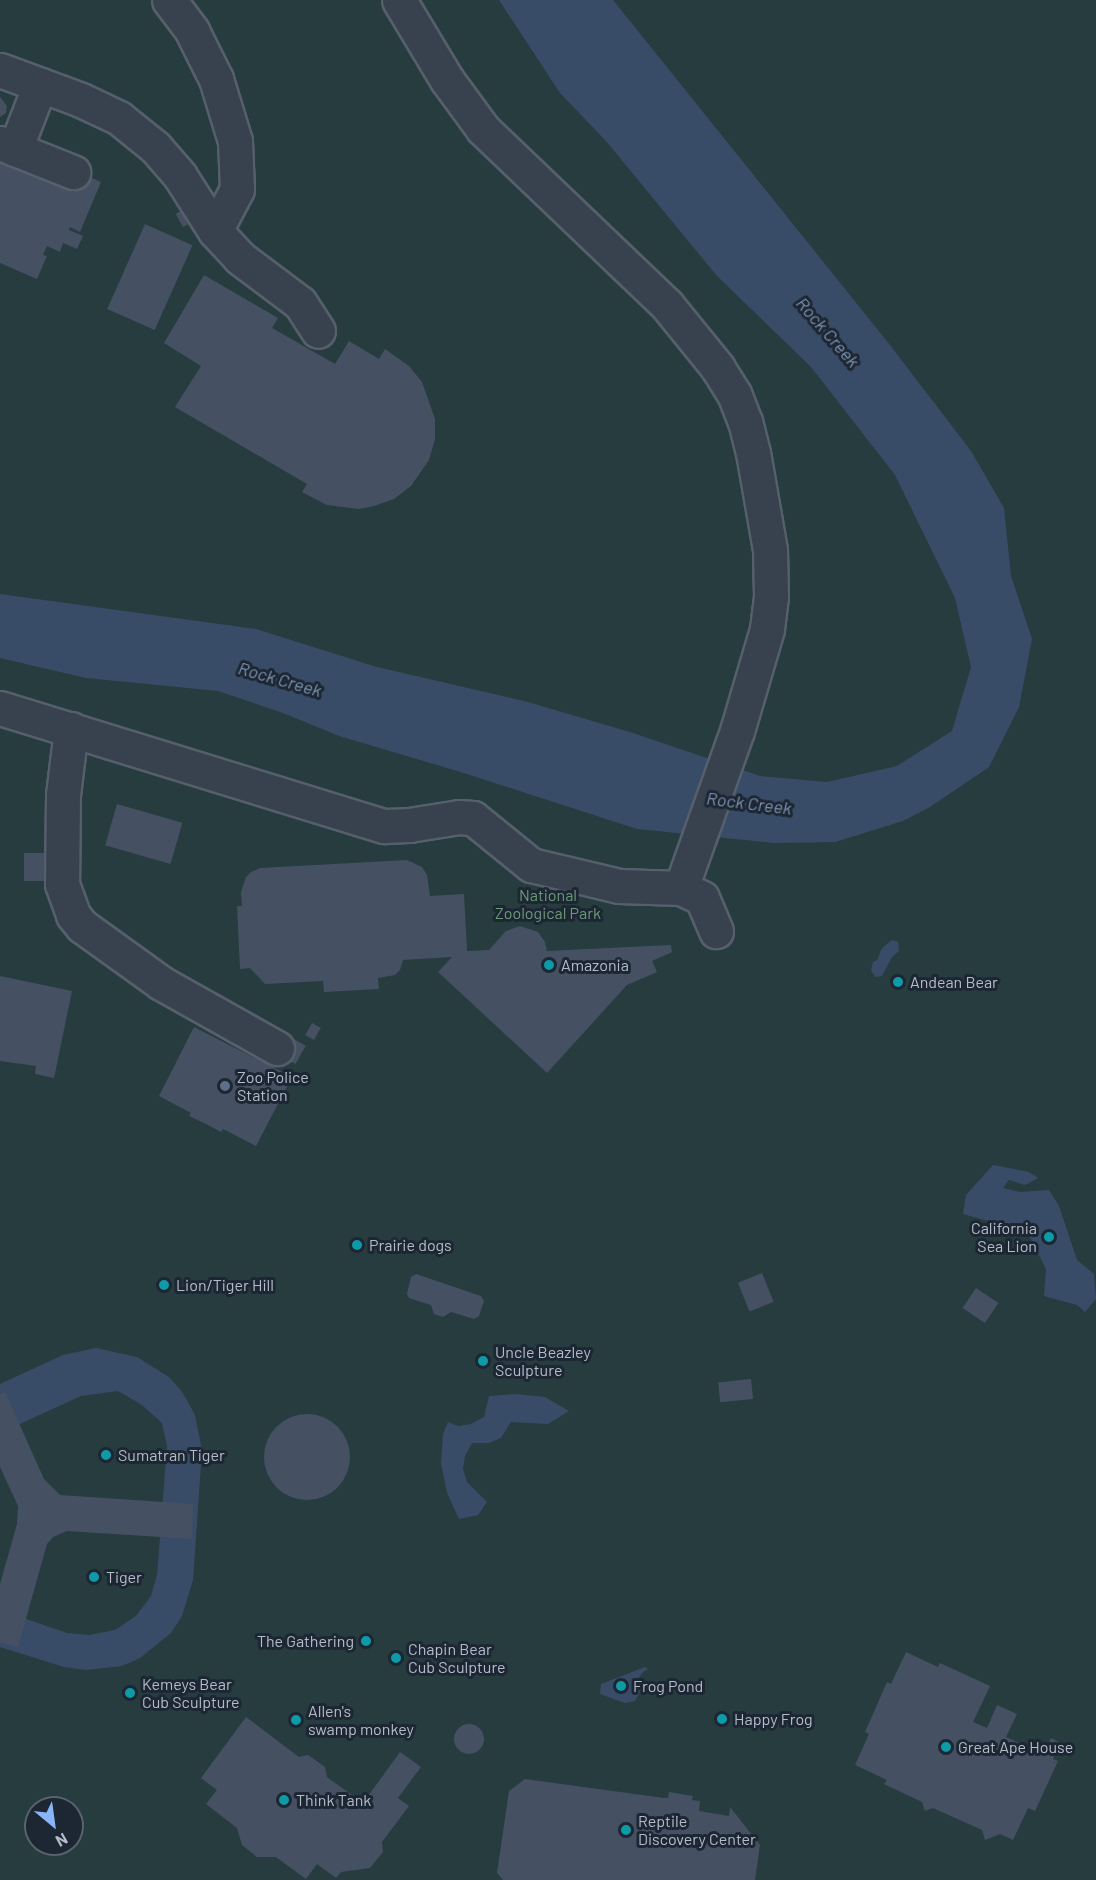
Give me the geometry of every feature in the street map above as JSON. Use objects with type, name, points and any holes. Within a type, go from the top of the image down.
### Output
[{"type":"lane","points":[[169,0],[192,31],[216,79],[236,141],[237,189],[215,231]]},
{"type":"lane","points":[[399,0],[447,80],[483,129],[668,305],[704,348],[734,394],[750,443],[770,550],[771,596],[767,629],[737,731],[685,881]]},
{"type":"lane","points":[[0,70],[119,118],[155,147],[180,176],[215,231],[240,258],[300,303],[318,331]]},
{"type":"lane","points":[[40,85],[8,146],[73,172]]},
{"type":"lane","points":[[0,708],[172,763],[384,826],[409,825],[459,817],[473,818],[531,865],[619,886],[685,881],[702,898],[716,931]]},
{"type":"lane","points":[[71,729],[63,795],[62,884],[72,915],[82,926],[160,982],[277,1048]]},
{"type":"green space","name":"National Zoological Park","points":[[0,0],[1096,0],[1096,1880],[0,1880]]},
{"type":"water","name":"Rock Creek","points":[[499,0],[613,0],[890,345],[971,451],[1004,508],[1011,576],[1032,639],[1019,707],[989,767],[930,807],[903,821],[835,842],[773,843],[637,829],[464,773],[339,736],[283,713],[218,691],[86,678],[0,658],[0,594],[256,629],[377,667],[528,702],[633,733],[760,776],[827,782],[897,766],[952,731],[971,667],[955,598],[895,475],[811,367],[717,276],[606,141],[560,93]]},
{"type":"water","points":[[892,940],[898,942],[899,951],[892,957],[882,976],[875,977],[871,970],[873,962],[877,960],[882,948]]},
{"type":"water","name":"California Sea Lion","points":[[993,1165],[1029,1172],[1038,1178],[1025,1185],[1009,1180],[1003,1188],[1020,1192],[1049,1190],[1059,1206],[1077,1260],[1094,1274],[1096,1299],[1085,1312],[1077,1305],[1044,1296],[1046,1269],[1024,1225],[992,1222],[963,1214],[966,1195]]},
{"type":"water","points":[[96,1348],[137,1357],[169,1377],[183,1393],[195,1415],[202,1450],[193,1580],[182,1616],[171,1633],[140,1658],[122,1666],[86,1670],[64,1667],[0,1647],[0,1610],[67,1633],[89,1635],[115,1630],[136,1616],[151,1596],[157,1575],[167,1446],[162,1423],[142,1405],[118,1391],[81,1396],[0,1433],[0,1384],[63,1355]]},
{"type":"water","points":[[515,1394],[545,1397],[569,1411],[548,1424],[511,1422],[501,1438],[489,1443],[472,1443],[465,1456],[463,1469],[467,1482],[487,1502],[478,1515],[459,1519],[447,1493],[441,1463],[443,1434],[448,1422],[458,1426],[471,1424],[484,1417],[489,1396]]},
{"type":"water","name":"Frog Pond","points":[[645,1667],[648,1669],[638,1679],[641,1690],[635,1701],[625,1703],[600,1694],[601,1684]]},
{"type":"building","points":[[0,97],[7,106],[6,113],[0,117]]},
{"type":"building","points":[[0,161],[73,192],[81,173],[101,182],[80,232],[70,227],[69,230],[83,236],[77,249],[63,243],[60,252],[47,246],[43,255],[47,256],[37,279],[0,263]]},
{"type":"building","points":[[181,211],[188,224],[183,227],[176,214]]},
{"type":"building","points":[[145,224],[193,245],[155,330],[107,309]]},
{"type":"building","points":[[204,275],[278,318],[272,328],[335,364],[349,341],[379,359],[385,349],[409,366],[422,382],[435,419],[435,439],[429,460],[411,486],[394,499],[374,506],[359,509],[327,505],[302,492],[307,484],[175,407],[201,366],[164,343]]},
{"type":"building","points":[[117,804],[182,823],[171,864],[105,845]]},
{"type":"building","points":[[24,853],[47,853],[47,881],[24,881]]},
{"type":"building","name":"Amazonia","points":[[407,860],[422,867],[427,875],[430,896],[464,894],[467,951],[489,950],[506,931],[520,926],[538,932],[545,942],[547,951],[671,945],[672,952],[652,961],[657,972],[627,985],[547,1073],[438,972],[452,957],[403,960],[400,970],[395,975],[378,978],[379,989],[324,992],[323,981],[265,984],[250,968],[240,969],[237,906],[242,906],[241,892],[246,877],[251,872],[260,868]]},
{"type":"building","points":[[0,976],[72,991],[54,1078],[35,1074],[36,1066],[0,1061]]},
{"type":"building","points":[[312,1023],[321,1028],[314,1040],[305,1035]]},
{"type":"building","name":"Zoo Police Station","points":[[194,1027],[292,1077],[256,1146],[223,1129],[221,1132],[189,1116],[191,1113],[159,1096]]},
{"type":"building","points":[[290,1037],[306,1046],[296,1064],[280,1055]]},
{"type":"building","points":[[762,1273],[774,1302],[750,1311],[738,1283]]},
{"type":"building","points":[[416,1274],[481,1296],[484,1301],[479,1316],[474,1319],[451,1312],[443,1317],[434,1314],[431,1305],[409,1298],[407,1294],[411,1277]]},
{"type":"building","points":[[976,1288],[998,1303],[985,1323],[963,1308]]},
{"type":"building","points":[[751,1379],[753,1399],[720,1402],[718,1382]]},
{"type":"building","points":[[5,1392],[44,1479],[60,1495],[193,1504],[192,1539],[67,1531],[53,1537],[47,1544],[18,1647],[0,1642],[0,1584],[17,1524],[18,1506],[0,1467],[0,1394]]},
{"type":"building","points":[[307,1414],[331,1421],[343,1433],[350,1457],[343,1481],[331,1493],[307,1500],[283,1493],[271,1481],[264,1457],[271,1433],[283,1421]]},
{"type":"building","name":"Great Ape House","points":[[906,1652],[938,1667],[940,1663],[990,1686],[973,1722],[987,1728],[997,1705],[1017,1714],[1006,1737],[1043,1754],[1051,1738],[1061,1743],[1053,1759],[1058,1761],[1035,1811],[1028,1808],[1013,1840],[1000,1834],[985,1840],[982,1830],[933,1808],[925,1811],[922,1802],[884,1784],[887,1780],[855,1765],[869,1734],[865,1732],[887,1682],[891,1684]]},
{"type":"building","name":"Think Tank","points":[[246,1717],[299,1757],[308,1755],[325,1767],[327,1777],[363,1803],[400,1752],[421,1767],[398,1798],[409,1806],[382,1842],[383,1852],[370,1868],[341,1872],[336,1878],[317,1864],[306,1879],[276,1857],[257,1857],[242,1845],[237,1828],[206,1804],[217,1790],[201,1778]]},
{"type":"building","points":[[469,1724],[479,1729],[484,1739],[479,1749],[469,1754],[459,1749],[454,1739],[459,1729]]},
{"type":"building","name":"Reptile Discovery Center","points":[[525,1779],[664,1798],[668,1798],[669,1792],[693,1796],[692,1800],[700,1801],[699,1811],[729,1816],[730,1807],[760,1845],[755,1880],[503,1880],[497,1873],[509,1791]]},
{"type":"place","name":"Amazonia","points":[[549,965]]},
{"type":"place","name":"Andean Bear","points":[[898,982]]},
{"type":"place","name":"Zoo Police Station","points":[[225,1086]]},
{"type":"place","name":"California Sea Lion","points":[[1049,1237]]},
{"type":"place","name":"Prairie dogs","points":[[357,1245]]},
{"type":"place","name":"Lion/Tiger Hill","points":[[164,1285]]},
{"type":"place","name":"Uncle Beazley Sculpture","points":[[483,1361]]},
{"type":"place","name":"Sumatran Tiger","points":[[106,1455]]},
{"type":"place","name":"Tiger","points":[[94,1577]]},
{"type":"place","name":"The Gathering","points":[[366,1641]]},
{"type":"place","name":"Chapin Bear Cub Sculpture","points":[[396,1658]]},
{"type":"place","name":"Frog Pond","points":[[621,1686]]},
{"type":"place","name":"Kemeys Bear Cub Sculpture","points":[[130,1693]]},
{"type":"place","name":"Happy Frog","points":[[722,1719]]},
{"type":"place","name":"Allen's swamp monkey","points":[[296,1720]]},
{"type":"place","name":"Great Ape House","points":[[946,1747]]},
{"type":"place","name":"Think Tank","points":[[284,1800]]},
{"type":"place","name":"Reptile Discovery Center","points":[[626,1830]]}]
